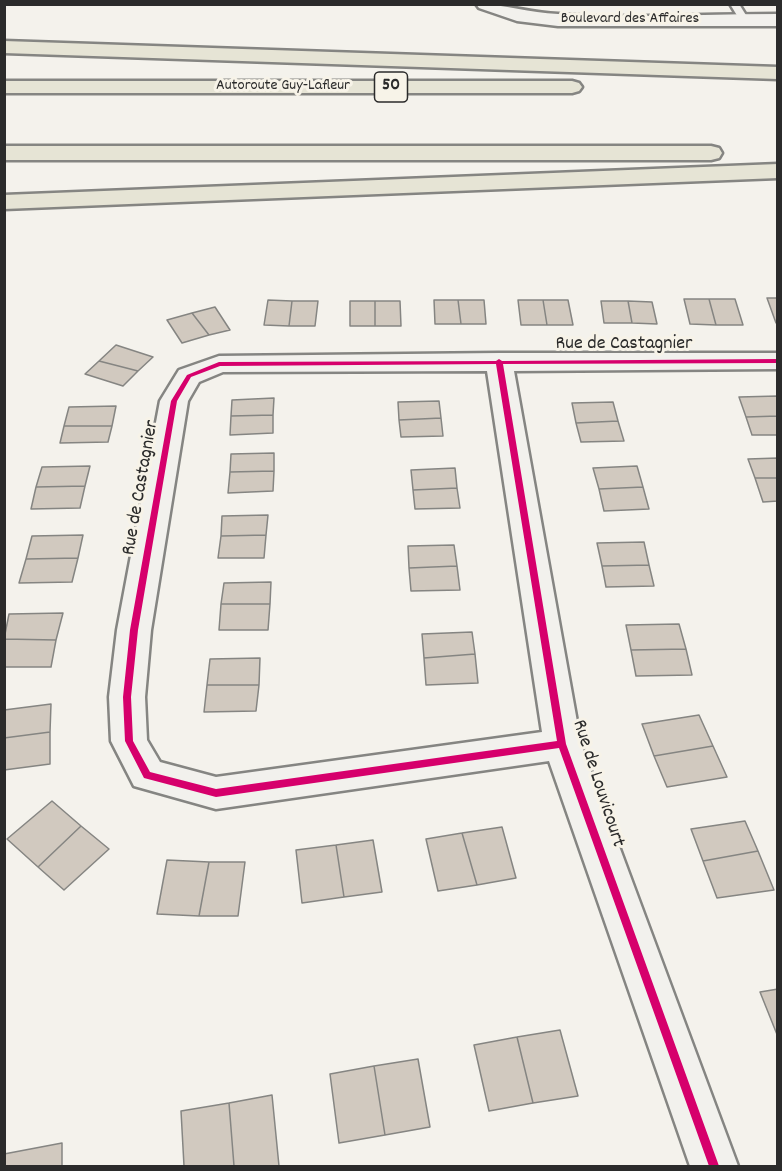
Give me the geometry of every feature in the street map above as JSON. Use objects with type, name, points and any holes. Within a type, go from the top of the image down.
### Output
[{"type":"highway","points":[[4,47],[777,74]]},
{"type":"highway","name":"Autoroute Guy-Lafleur","points":[[4,87],[588,87]]},
{"type":"highway","points":[[623,88],[777,88]]},
{"type":"highway","points":[[4,153],[777,153]]},
{"type":"highway","points":[[10,204],[777,171]]},
{"type":"street","name":"Boulevard des Affaires","points":[[485,4],[517,15],[547,19],[739,12],[777,21]]},
{"type":"street","name":"Rue de Castagnier","points":[[562,744],[216,793],[147,775],[129,741],[127,697],[134,630],[174,401],[189,376],[219,364],[777,361]]},
{"type":"street","name":"Rue de Louvicourt","points":[[499,362],[562,744],[714,1167]]},
{"type":"building","points":[[767,298],[778,298],[778,323],[776,323]]},
{"type":"building","points":[[684,299],[709,299],[716,325],[690,324]]},
{"type":"building","points":[[709,299],[735,299],[743,325],[716,325]]},
{"type":"building","points":[[268,300],[292,301],[289,326],[264,325]]},
{"type":"building","points":[[434,300],[458,300],[461,324],[435,324]]},
{"type":"building","points":[[458,300],[484,300],[486,324],[461,324]]},
{"type":"building","points":[[518,300],[543,300],[547,325],[521,325]]},
{"type":"building","points":[[543,300],[568,300],[573,325],[547,325]]},
{"type":"building","points":[[292,301],[318,301],[315,326],[289,326]]},
{"type":"building","points":[[350,301],[375,301],[375,326],[350,326]]},
{"type":"building","points":[[375,301],[400,301],[401,326],[375,326]]},
{"type":"building","points":[[601,301],[628,301],[632,323],[604,323]]},
{"type":"building","points":[[628,301],[652,302],[657,324],[632,323]]},
{"type":"building","points":[[215,307],[230,330],[209,335],[192,313]]},
{"type":"building","points":[[192,313],[209,335],[182,343],[167,320]]},
{"type":"building","points":[[116,345],[153,357],[138,371],[99,361]]},
{"type":"building","points":[[99,361],[138,371],[123,386],[85,374]]},
{"type":"building","points":[[778,396],[778,416],[746,417],[739,397]]},
{"type":"building","points":[[274,398],[273,415],[231,416],[232,400]]},
{"type":"building","points":[[439,401],[441,418],[399,420],[398,402]]},
{"type":"building","points":[[613,402],[618,421],[576,423],[572,403]]},
{"type":"building","points":[[116,406],[112,426],[64,426],[69,407]]},
{"type":"building","points":[[273,415],[273,433],[230,435],[231,416]]},
{"type":"building","points":[[778,416],[778,435],[752,435],[746,417]]},
{"type":"building","points":[[441,418],[443,436],[401,437],[399,420]]},
{"type":"building","points":[[618,421],[624,441],[581,442],[576,423]]},
{"type":"building","points":[[64,426],[112,426],[108,442],[60,443]]},
{"type":"building","points":[[274,453],[274,471],[230,472],[231,454]]},
{"type":"building","points":[[778,458],[778,478],[755,478],[748,459]]},
{"type":"building","points":[[90,466],[85,486],[36,487],[42,467]]},
{"type":"building","points":[[637,466],[643,487],[599,489],[593,468]]},
{"type":"building","points":[[455,468],[457,488],[413,490],[411,470]]},
{"type":"building","points":[[274,471],[273,491],[228,493],[230,472]]},
{"type":"building","points":[[755,478],[778,478],[778,501],[763,502]]},
{"type":"building","points":[[85,486],[80,508],[31,509],[36,487]]},
{"type":"building","points":[[643,487],[649,509],[604,511],[599,489]]},
{"type":"building","points":[[457,488],[460,508],[415,509],[413,490]]},
{"type":"building","points":[[268,515],[266,535],[221,536],[222,516]]},
{"type":"building","points":[[83,535],[78,558],[26,559],[32,536]]},
{"type":"building","points":[[266,535],[264,558],[218,558],[221,536]]},
{"type":"building","points":[[644,542],[649,565],[602,566],[597,543]]},
{"type":"building","points":[[454,545],[457,566],[409,568],[408,546]]},
{"type":"building","points":[[78,558],[72,582],[19,583],[26,559]]},
{"type":"building","points":[[649,565],[654,586],[606,587],[602,566]]},
{"type":"building","points":[[457,566],[460,590],[411,591],[409,568]]},
{"type":"building","points":[[271,582],[270,604],[221,604],[224,583]]},
{"type":"building","points":[[221,604],[270,604],[268,630],[219,630]]},
{"type":"building","points":[[63,613],[56,640],[4,639],[9,614]]},
{"type":"building","points":[[679,624],[686,649],[631,650],[626,625]]},
{"type":"building","points":[[472,632],[475,654],[424,658],[422,634]]},
{"type":"building","points":[[4,639],[56,640],[51,667],[4,667]]},
{"type":"building","points":[[686,649],[692,675],[636,676],[631,650]]},
{"type":"building","points":[[475,654],[478,683],[426,685],[424,658]]},
{"type":"building","points":[[260,658],[259,685],[207,685],[210,659]]},
{"type":"building","points":[[207,685],[259,685],[256,711],[204,712]]},
{"type":"building","points":[[51,704],[50,732],[4,738],[4,710]]},
{"type":"building","points":[[699,715],[713,746],[654,756],[642,724]]},
{"type":"building","points":[[50,732],[50,764],[4,770],[4,738]]},
{"type":"building","points":[[713,746],[727,777],[667,787],[654,756]]},
{"type":"building","points":[[52,801],[81,826],[38,867],[7,839]]},
{"type":"building","points":[[745,821],[758,851],[703,861],[691,829]]},
{"type":"building","points":[[81,826],[109,849],[64,890],[38,867]]},
{"type":"building","points":[[502,827],[516,878],[477,885],[462,833]]},
{"type":"building","points":[[462,833],[477,885],[438,891],[426,839]]},
{"type":"building","points":[[373,840],[382,892],[344,897],[336,845]]},
{"type":"building","points":[[336,845],[344,897],[302,903],[296,850]]},
{"type":"building","points":[[758,851],[774,890],[717,898],[703,861]]},
{"type":"building","points":[[167,860],[209,862],[199,916],[157,914]]},
{"type":"building","points":[[209,862],[245,862],[238,916],[199,916]]},
{"type":"building","points":[[778,989],[778,1037],[760,992]]},
{"type":"building","points":[[560,1030],[578,1096],[533,1103],[517,1037]]},
{"type":"building","points":[[517,1037],[533,1103],[489,1111],[474,1045]]},
{"type":"building","points":[[418,1059],[430,1127],[385,1135],[374,1066]]},
{"type":"building","points":[[374,1066],[385,1135],[339,1143],[330,1074]]},
{"type":"building","points":[[272,1095],[279,1166],[234,1166],[229,1103]]},
{"type":"building","points":[[229,1103],[234,1166],[184,1166],[181,1111]]},
{"type":"building","points":[[62,1143],[62,1166],[4,1166],[4,1154]]},
{"type":"cycle path","points":[[499,361],[562,744],[714,1166]]},
{"type":"cycle path","points":[[562,744],[216,793],[147,775],[129,741],[127,697],[134,630],[174,401],[189,376],[219,364],[778,361]]}]
